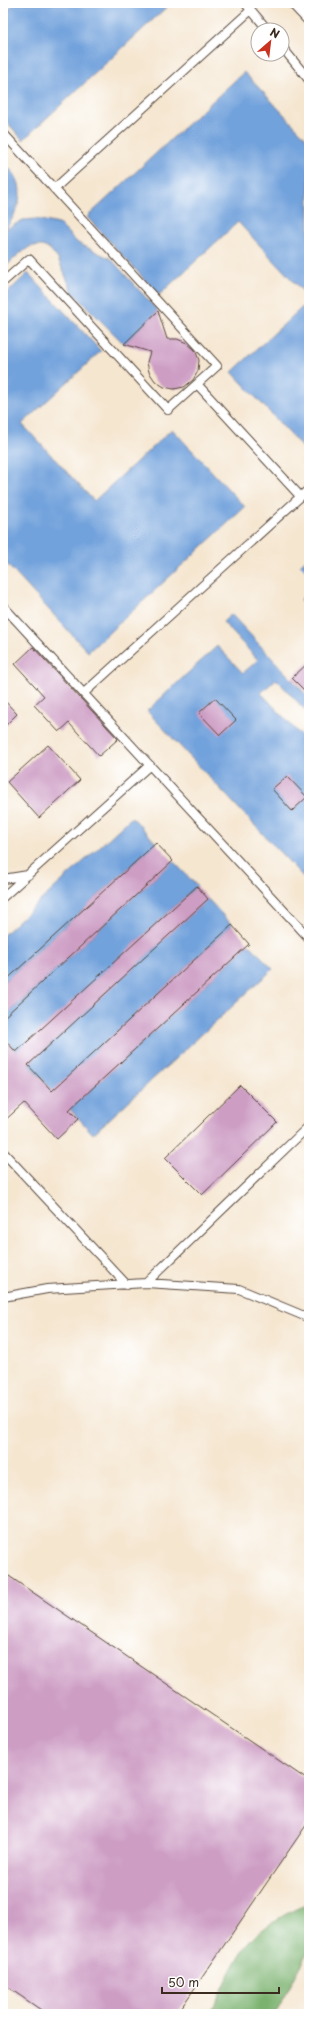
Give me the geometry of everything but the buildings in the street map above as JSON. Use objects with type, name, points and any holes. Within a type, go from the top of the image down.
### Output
[{"type":"lane","points":[[245,3],[261,22]]},
{"type":"lane","points":[[291,3],[309,22]]},
{"type":"lane","points":[[54,189],[251,10]]},
{"type":"lane","points":[[290,57],[309,80]]},
{"type":"lane","points":[[3,132],[217,366],[168,410],[29,259],[3,282]]},
{"type":"lane","points":[[197,384],[300,496]]},
{"type":"lane","points":[[84,694],[309,489]]},
{"type":"lane","points":[[3,606],[309,938]]},
{"type":"lane","points":[[3,897],[150,765]]},
{"type":"lane","points":[[3,879],[28,875]]},
{"type":"lane","points":[[146,1283],[309,1126]]},
{"type":"lane","points":[[3,1152],[127,1285]]},
{"type":"lane","points":[[3,1297],[47,1289],[146,1283],[239,1289],[309,1318]]},
{"type":"green space","points":[[309,1904],[309,1951],[275,2014],[210,2014],[236,1962],[251,1940],[275,1921],[293,1910]]},
{"type":"water","points":[[15,3],[171,3],[23,140],[3,118],[3,14]]},
{"type":"water","points":[[244,72],[309,141],[309,298],[238,222],[159,295],[87,217]]},
{"type":"water","points":[[3,162],[15,175],[20,191],[20,198],[16,212],[5,230],[23,220],[36,219],[59,224],[78,243],[111,259],[158,311],[124,344],[73,293],[58,259],[50,249],[42,246],[31,246],[19,254],[3,269]]},
{"type":"water","points":[[28,273],[101,351],[22,424],[94,501],[172,429],[245,507],[88,652],[3,560],[3,297]]},
{"type":"water","points":[[309,301],[309,446],[305,450],[232,372]]},
{"type":"water","points":[[309,557],[309,574],[300,565]]},
{"type":"water","points":[[306,595],[309,597],[309,610],[300,600]]},
{"type":"water","points":[[231,614],[309,698],[309,714],[276,679],[261,693],[309,744],[309,883],[147,711],[217,646],[243,673],[258,660],[223,622]]},
{"type":"water","points":[[132,817],[156,843],[3,983],[3,935]]},
{"type":"water","points":[[173,861],[197,886],[17,1052],[3,1037],[3,1018]]},
{"type":"water","points":[[208,899],[232,925],[53,1091],[28,1064]]},
{"type":"water","points":[[249,944],[273,969],[93,1134],[70,1109]]}]
